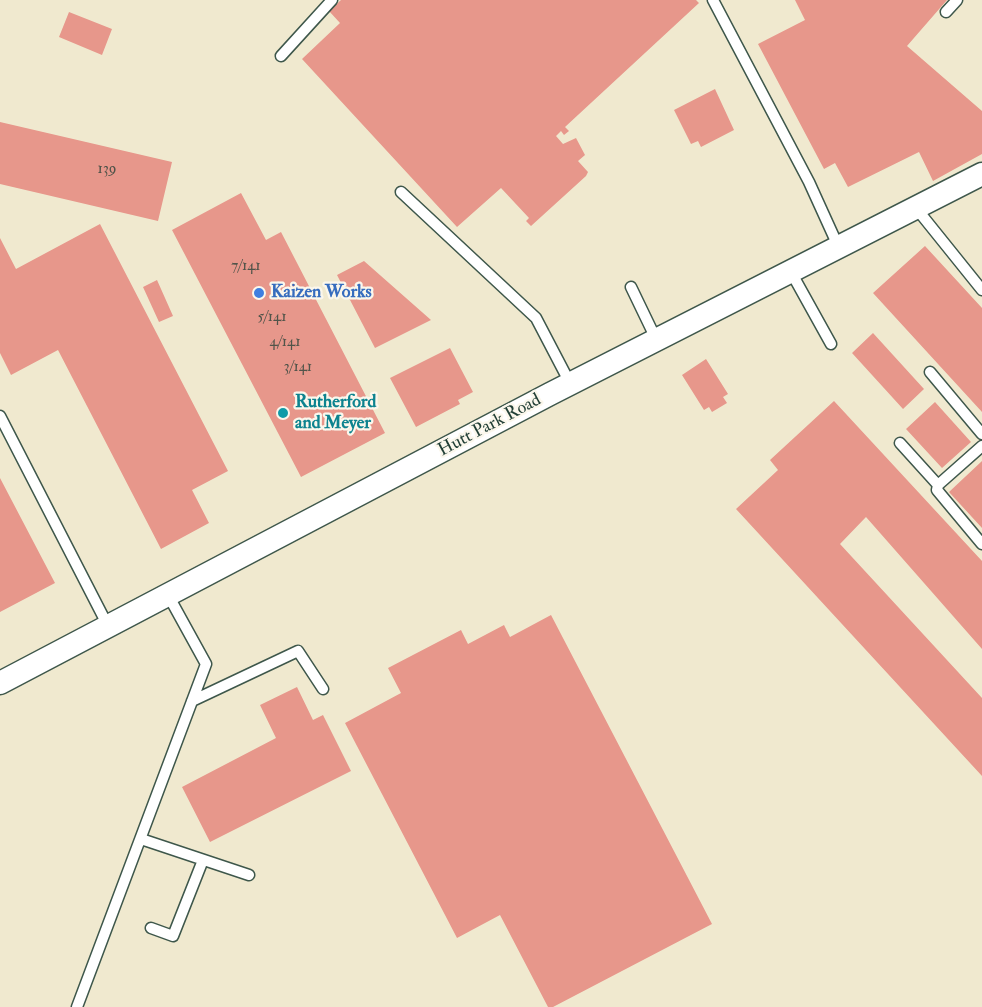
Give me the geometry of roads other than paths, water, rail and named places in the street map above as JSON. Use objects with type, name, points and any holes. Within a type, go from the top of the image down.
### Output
[{"type":"street","name":"Hutt Park Road","points":[[0,683],[571,385],[982,174]]},
{"type":"lane","points":[[281,56],[332,0]]},
{"type":"lane","points":[[713,0],[809,182],[839,248]]},
{"type":"lane","points":[[946,12],[957,0]]},
{"type":"lane","points":[[401,192],[536,318],[571,385]]},
{"type":"lane","points":[[916,208],[982,290]]},
{"type":"lane","points":[[791,272],[831,344]]},
{"type":"lane","points":[[631,287],[657,341]]},
{"type":"lane","points":[[930,372],[982,434]]},
{"type":"lane","points":[[0,416],[108,626]]},
{"type":"lane","points":[[900,442],[938,485]]},
{"type":"lane","points":[[982,446],[938,485],[937,490],[982,544]]},
{"type":"lane","points":[[77,1007],[206,664],[168,595]]},
{"type":"lane","points":[[192,701],[298,651],[323,689]]},
{"type":"lane","points":[[141,839],[249,875]]},
{"type":"lane","points":[[151,928],[173,936],[203,860]]},
{"type":"place","name":"Kaizen Works","points":[[259,293]]},
{"type":"place","name":"Rutherford and Meyer","points":[[283,413]]}]
